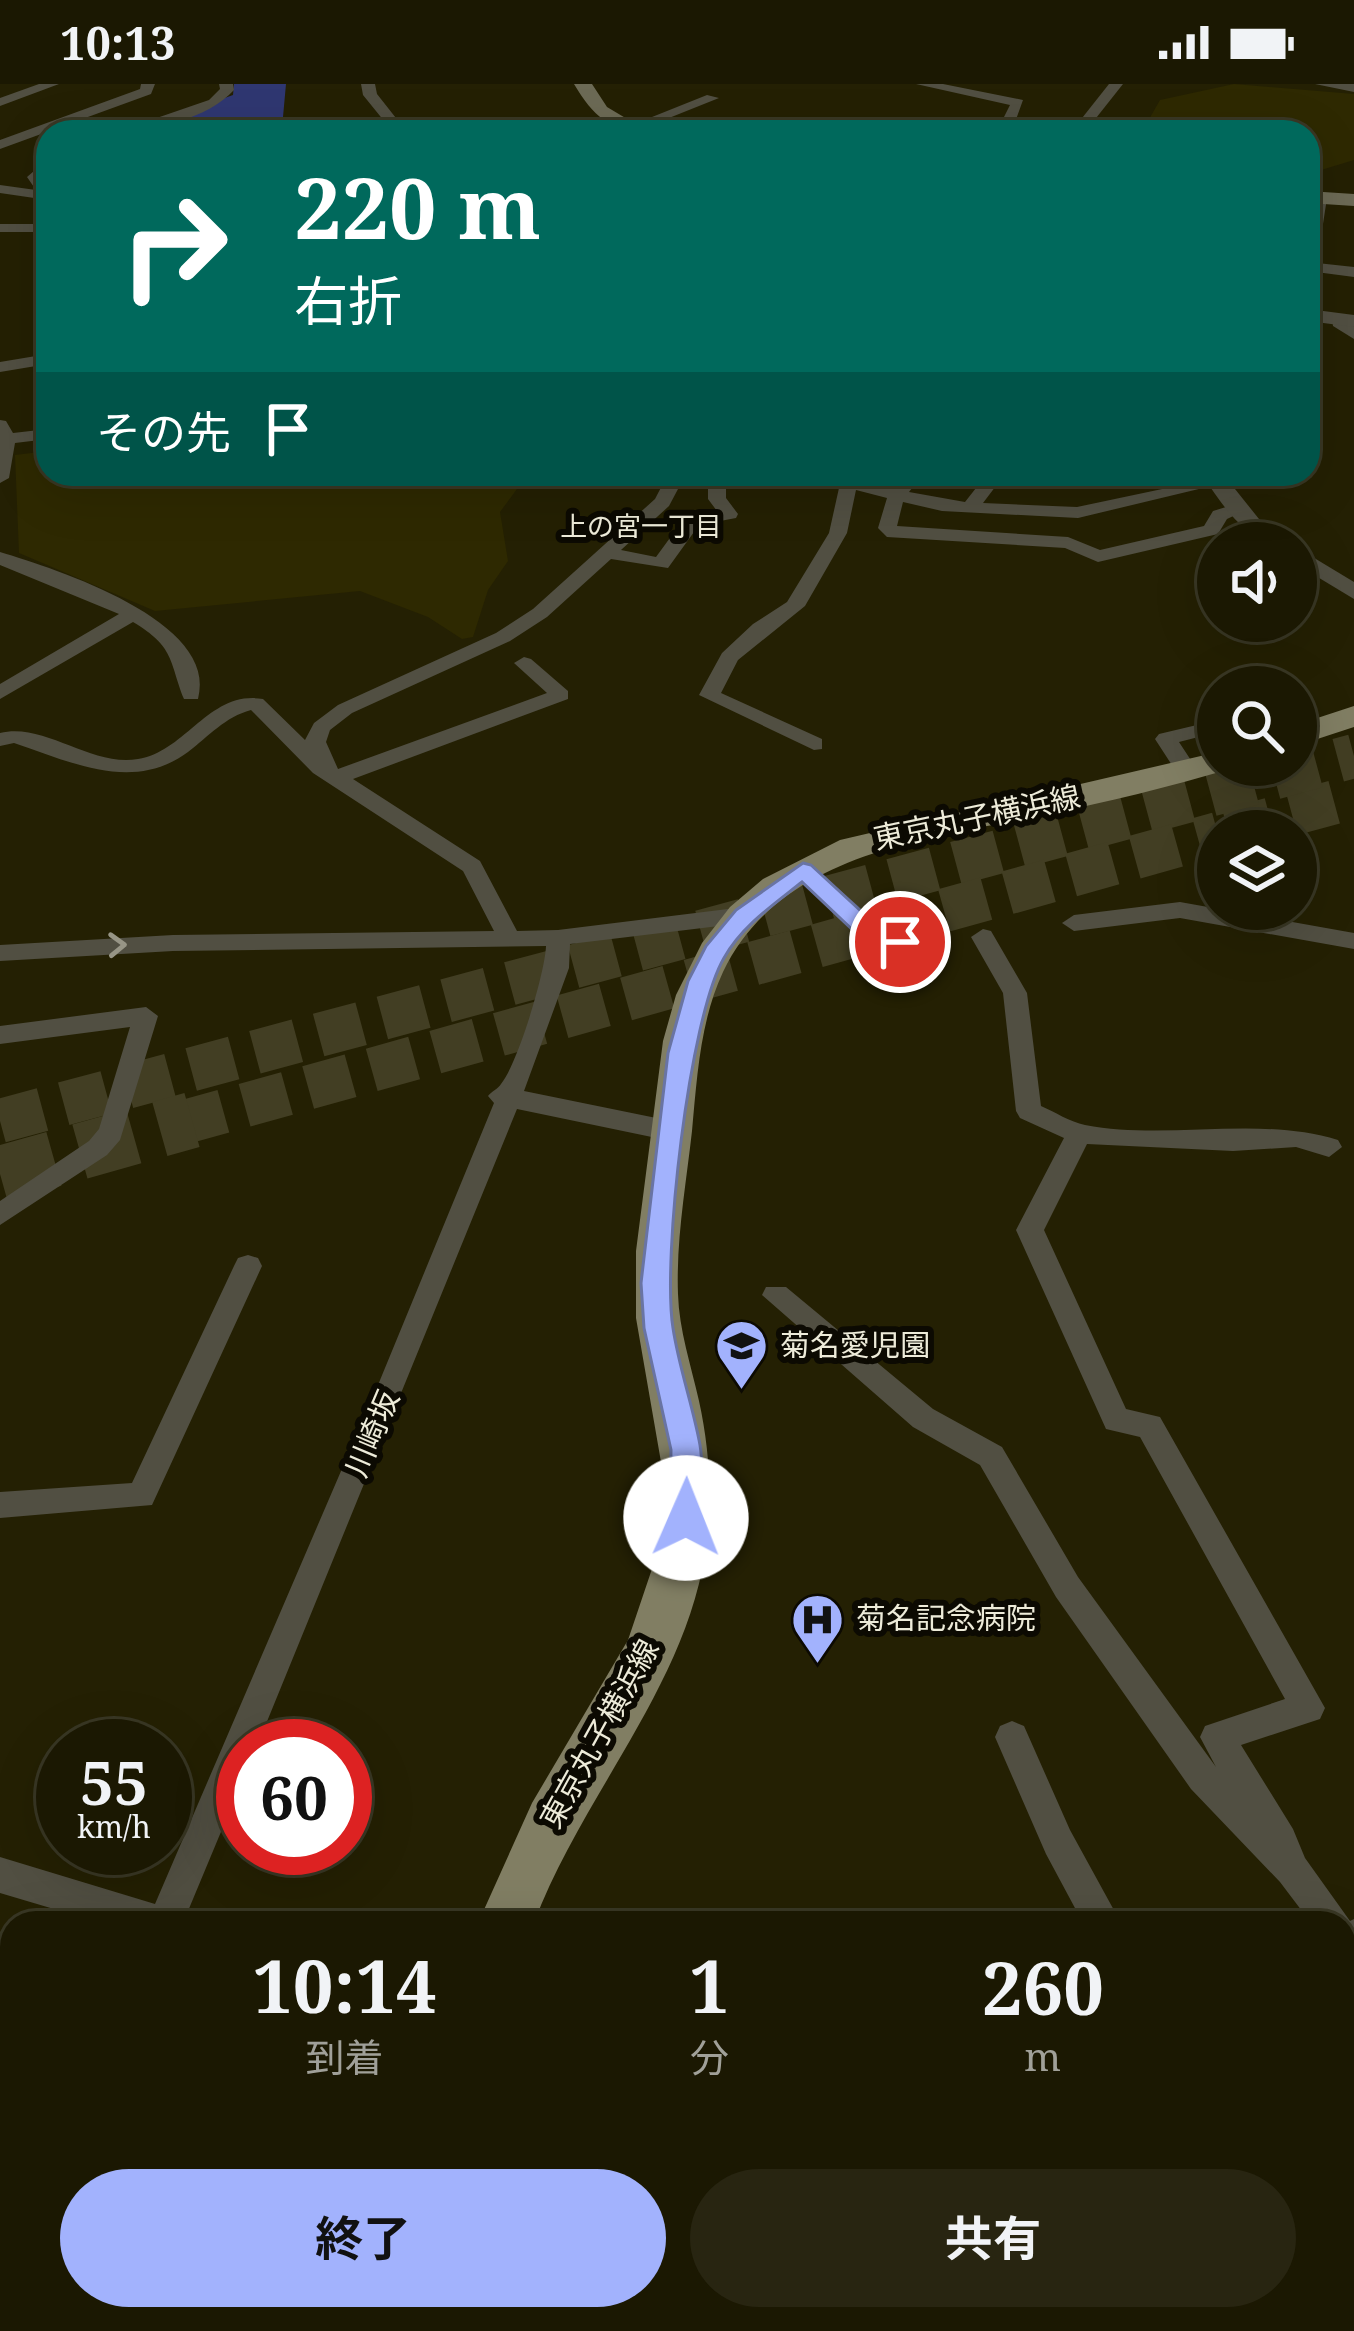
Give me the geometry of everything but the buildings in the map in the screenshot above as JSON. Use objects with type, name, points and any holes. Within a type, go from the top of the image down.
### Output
[{"type":"main road","points":[[583,84],[619,120]]},
{"type":"main road","points":[[1320,198],[1354,200]]},
{"type":"main road","points":[[1317,729],[1347,720]]},
{"type":"main road","name":"東京丸子横浜線","points":[[511,1911],[560,1805],[656,1637],[679,1562],[686,1518],[686,1450],[658,1328],[656,1283],[680,1053],[695,995],[715,951],[744,915],[803,870],[848,847],[893,832],[1197,767]]},
{"type":"street","points":[[0,102],[52,84]]},
{"type":"street","points":[[72,120],[146,92],[148,84]]},
{"type":"street","points":[[161,120],[214,103],[227,90],[226,84]]},
{"type":"street","points":[[368,84],[370,94],[391,120]]},
{"type":"street","points":[[923,84],[1018,103],[1009,120]]},
{"type":"street","points":[[1088,120],[1116,84]]},
{"type":"street","points":[[1322,84],[1354,88]]},
{"type":"street","points":[[647,120],[712,98]]},
{"type":"street","points":[[0,145],[36,133]]},
{"type":"street","points":[[4,193],[36,195]]},
{"type":"street","points":[[0,228],[36,228]]},
{"type":"street","points":[[1320,271],[1354,272]]},
{"type":"street","points":[[0,367],[36,361]]},
{"type":"street","points":[[0,478],[2,435],[36,434]]},
{"type":"street","points":[[336,773],[315,742],[321,727],[345,709],[502,637],[540,613],[663,502],[671,486]]},
{"type":"street","points":[[608,552],[661,564],[693,520],[729,514],[713,486]]},
{"type":"street","points":[[814,744],[710,694],[728,657],[760,628],[795,606],[838,533],[848,486]]},
{"type":"street","points":[[862,486],[942,506],[1078,512],[1179,486]]},
{"type":"street","points":[[904,486],[887,528],[894,533],[1068,543],[1098,556],[1210,530],[1220,515],[1239,508]]},
{"type":"street","points":[[971,508],[987,486]]},
{"type":"street","points":[[1221,486],[1250,522]]},
{"type":"street","points":[[5,567],[134,613],[169,637],[191,671],[191,695]]},
{"type":"street","points":[[1317,568],[1353,591]]},
{"type":"street","points":[[0,693],[134,613]]},
{"type":"street","points":[[336,773],[561,695],[524,663]]},
{"type":"street","points":[[0,740],[15,736],[129,766],[154,763],[233,704],[256,704],[321,768],[336,773],[472,866],[510,940]]},
{"type":"street","points":[[1197,731],[1166,739],[1197,762]]},
{"type":"street","points":[[803,870],[867,929],[900,942],[924,940]]},
{"type":"street","points":[[1074,923],[1180,910],[1354,941]]},
{"type":"street","points":[[0,953],[173,943],[558,938],[697,917],[744,915]]},
{"type":"street","points":[[983,937],[1015,993],[1029,1112],[1079,1134],[1233,1142],[1296,1137],[1329,1147]]},
{"type":"street","name":"川崎坂","points":[[168,1911],[385,1405],[557,968],[558,938]]},
{"type":"street","points":[[0,1035],[146,1016],[111,1132],[98,1148],[3,1209]]},
{"type":"street","points":[[505,1096],[671,1131]]},
{"type":"street","points":[[1079,1134],[1030,1230],[1115,1420],[1149,1426],[1308,1708],[1216,1737],[1281,1841],[1292,1870]]},
{"type":"street","points":[[0,1505],[141,1496],[248,1266]]},
{"type":"street","points":[[776,1295],[893,1395],[991,1456],[1067,1587],[1203,1778],[1325,1911]]},
{"type":"street","points":[[1012,1737],[1058,1842],[1096,1911]]},
{"type":"street","points":[[0,1875],[122,1911]]},
{"type":"shaded area","points":[[234,84],[286,84],[283,117],[163,120],[233,95]]},
{"type":"shaded area","points":[[1234,84],[1354,94],[1354,160],[1320,170],[1320,120],[1149,120],[1160,100]]},
{"type":"shaded area","points":[[36,452],[36,486],[519,486],[500,512],[508,561],[488,590],[473,637],[462,639],[428,617],[360,591],[155,611],[19,553],[15,455]]},
{"type":"tunnel","points":[[0,1121],[1354,756]]},
{"type":"tunnel","points":[[1306,810],[1354,797]]},
{"type":"tunnel","points":[[181,1123],[1197,840]]},
{"type":"tunnel","points":[[0,1174],[192,1120]]},
{"type":"place","name":"菊名愛児園","points":[[741,1392]]},
{"type":"place","name":"菊名記念病院","points":[[817,1665]]},
{"type":"district","name":"上の宮一丁目","points":[[641,527]]},
{"type":"route","points":[[686,1518],[686,1450],[658,1328],[656,1283],[680,1053],[700,981],[715,951],[744,915],[803,870],[867,929],[900,942]]}]
